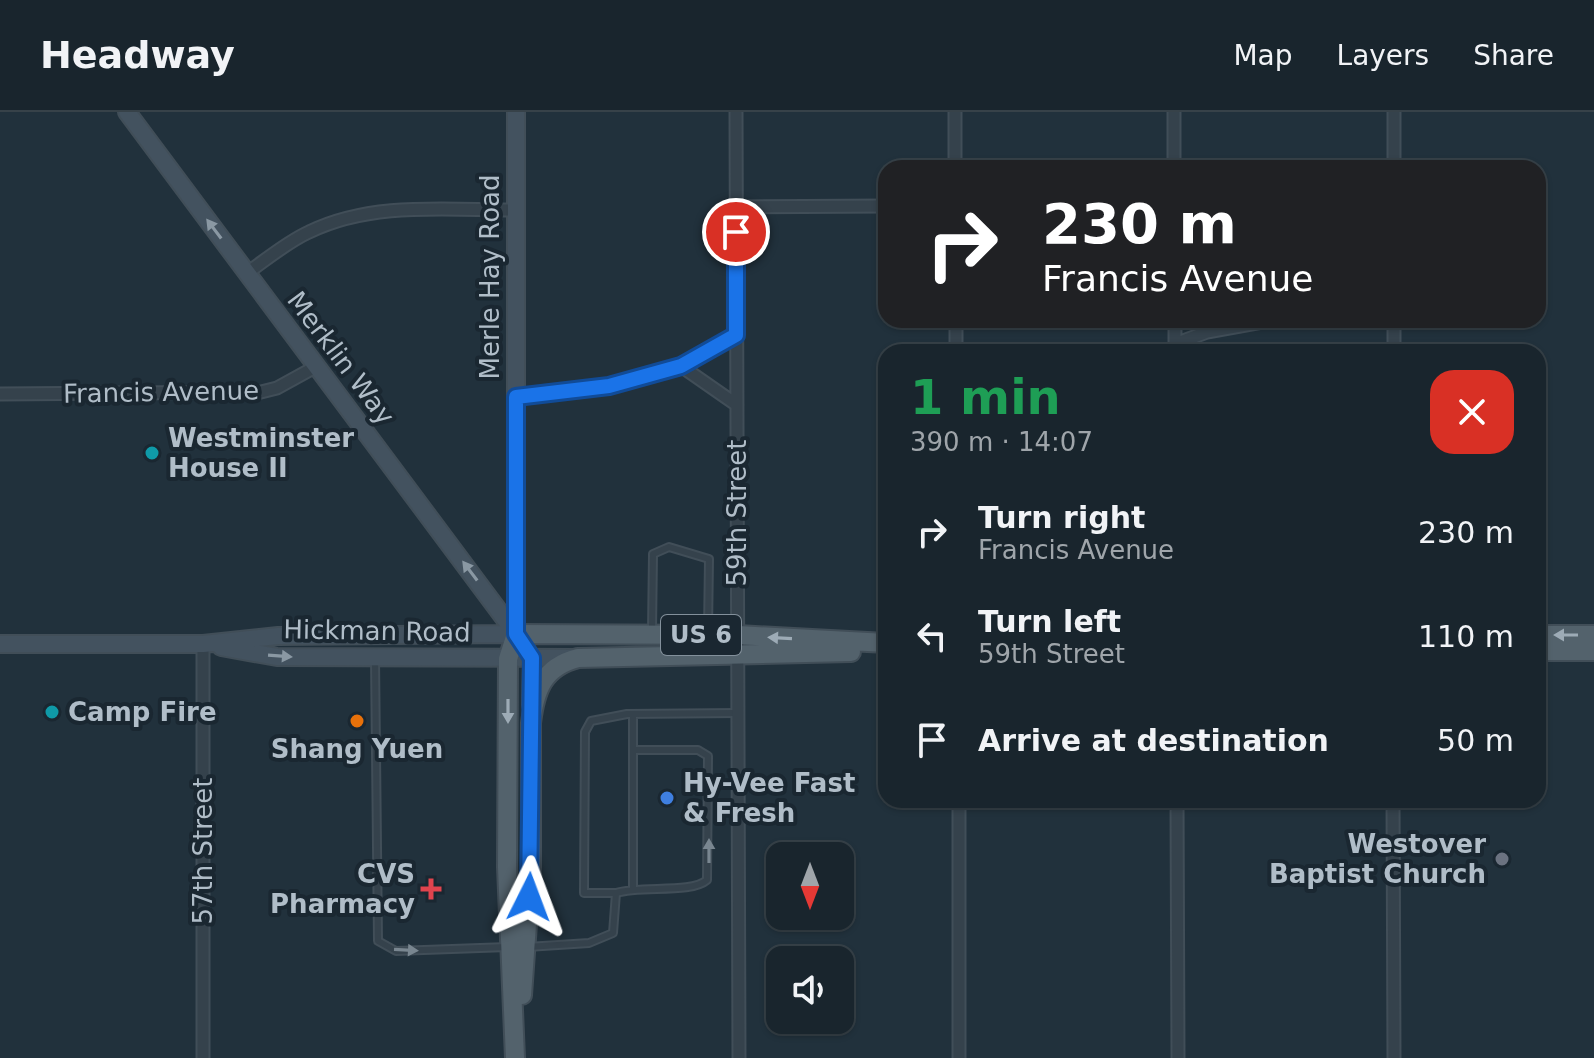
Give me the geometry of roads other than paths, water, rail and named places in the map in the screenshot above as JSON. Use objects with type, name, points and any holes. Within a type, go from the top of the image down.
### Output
[{"type":"main road","name":"Merklin Way","points":[[127,112],[516,634]]},
{"type":"main road","name":"Merle Hay Road","points":[[516,112],[516,634],[508,659],[518,947],[516,1058]]},
{"type":"main road","name":"Hickman Road","points":[[0,644],[203,644],[278,636],[516,634],[738,635],[878,643]]},
{"type":"main road","points":[[516,634],[532,658]]},
{"type":"main road","points":[[1546,635],[1594,635]]},
{"type":"main road","name":"Hickman Road","points":[[203,644],[277,657],[375,658],[738,657],[878,650]]},
{"type":"main road","points":[[1546,651],[1594,651]]},
{"type":"main road","name":"Merle Hay Road","points":[[518,947],[531,867],[532,658]]},
{"type":"main road","name":"US 6","points":[[531,723],[534,701],[545,675],[563,662],[578,658]]},
{"type":"street","name":"59th Street","points":[[736,112],[739,1058]]},
{"type":"street","points":[[955,112],[955,160]]},
{"type":"street","points":[[1174,112],[1174,160]]},
{"type":"street","points":[[1394,112],[1394,160]]},
{"type":"street","points":[[736,207],[878,206]]},
{"type":"street","points":[[247,273],[309,231],[348,217],[389,210],[516,210]]},
{"type":"street","points":[[1183,344],[1207,332],[1229,328]]},
{"type":"street","points":[[516,397],[609,386],[681,366],[736,335]]},
{"type":"street","name":"Francis Avenue","points":[[0,394],[261,392],[277,388],[317,366]]},
{"type":"street","points":[[681,366],[737,405]]},
{"type":"street","name":"57th Street","points":[[203,644],[203,1058]]},
{"type":"street","points":[[959,808],[959,1058]]},
{"type":"street","points":[[1177,808],[1178,1058]]},
{"type":"street","points":[[1393,808],[1394,1058]]},
{"type":"lane","points":[[652,635],[653,554],[669,547],[709,559],[708,635]]},
{"type":"lane","points":[[375,658],[378,941],[396,951],[589,943],[613,933],[616,893]]},
{"type":"lane","points":[[634,750],[698,750],[708,756],[707,880],[697,887],[584,893],[585,732],[591,721],[599,717],[633,714],[738,713]]},
{"type":"lane","points":[[633,714],[633,888]]},
{"type":"place","name":"Westminster House II","points":[[152,453]]},
{"type":"place","name":"Camp Fire","points":[[52,712]]},
{"type":"place","name":"Shang Yuen","points":[[357,721]]},
{"type":"place","name":"Hy-Vee Fast & Fresh","points":[[667,798]]},
{"type":"place","name":"Westover Baptist Church","points":[[1502,859]]},
{"type":"place","name":"CVS Pharmacy","points":[[431,889]]}]
